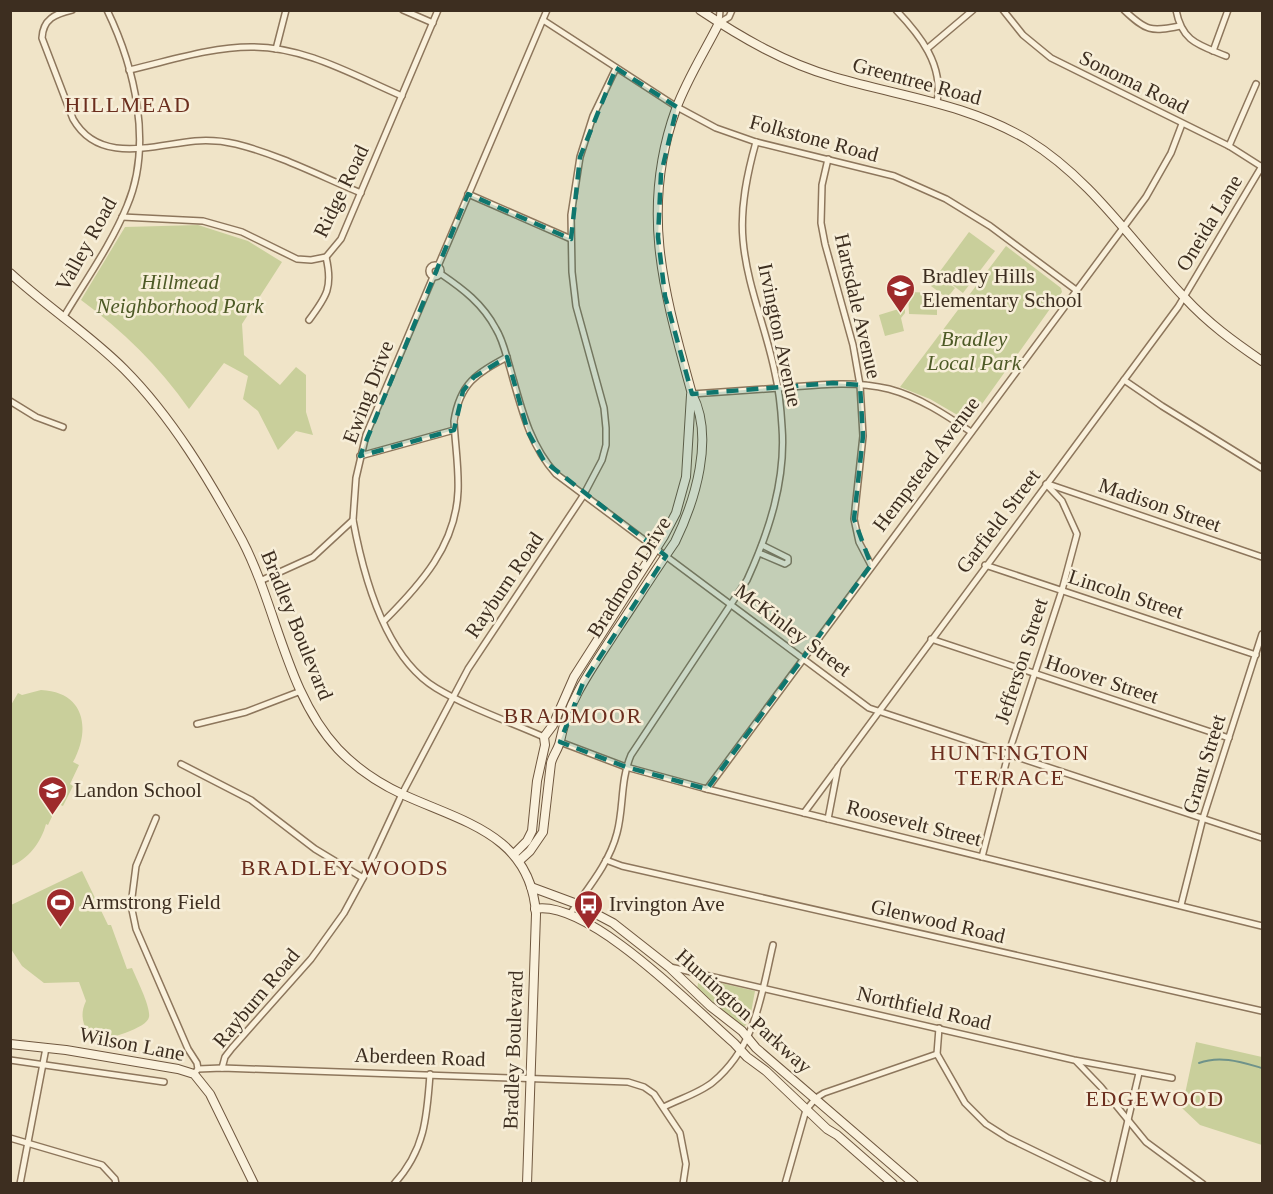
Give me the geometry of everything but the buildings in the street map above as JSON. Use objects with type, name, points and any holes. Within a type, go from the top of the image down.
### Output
[{"type":"street","points":[[72,10],[59,13],[48,20],[42,38],[73,119],[89,139],[125,149],[140,150],[196,141],[235,144],[270,154],[361,193]]},
{"type":"street","name":"Valley Road","points":[[63,318],[122,218],[134,187],[140,150],[137,109],[129,70],[116,28],[107,10]]},
{"type":"street","points":[[276,49],[286,10]]},
{"type":"street","points":[[403,10],[433,23]]},
{"type":"street","name":"Ridge Road","points":[[122,218],[203,221],[242,232],[297,259],[312,260],[326,257],[341,239],[438,10]]},
{"type":"street","points":[[438,266],[429,269],[429,274],[433,277],[441,273],[438,266],[547,10]]},
{"type":"street","name":"Greentree Road","points":[[700,10],[766,51],[813,70],[938,102],[991,121],[1041,148],[1085,184],[1184,297],[1215,328],[1263,360]]},
{"type":"street","name":"Bradmoor Drive","points":[[517,858],[530,851],[543,832],[553,753],[569,710],[583,683],[675,542],[687,518],[698,479],[702,444],[700,409],[692,394],[665,296],[658,237],[661,174],[668,137],[677,107],[719,23],[720,10]]},
{"type":"street","name":"Bradmoor Drive","points":[[719,23],[729,17],[732,10]]},
{"type":"street","points":[[896,10],[928,48],[939,80],[938,102]]},
{"type":"street","points":[[928,48],[973,10]]},
{"type":"street","name":"Sonoma Road","points":[[1003,10],[1023,35],[1051,58],[1228,146],[1262,167]]},
{"type":"street","points":[[1124,10],[1140,25],[1156,31],[1180,26]]},
{"type":"street","points":[[1176,10],[1180,26],[1190,39],[1226,56]]},
{"type":"street","points":[[1213,51],[1228,10]]},
{"type":"street","name":"Folkstone Road","points":[[543,20],[677,107],[716,128],[756,142],[894,176],[946,199],[990,226],[1076,290]]},
{"type":"street","points":[[129,70],[224,48],[276,49],[315,59],[402,96]]},
{"type":"street","name":"Rayburn Road","points":[[222,1068],[225,1057],[232,1048],[311,959],[344,914],[452,696],[583,496],[602,460],[606,445],[604,408],[576,306],[572,272],[571,215],[580,157],[593,116],[616,68]]},
{"type":"street","points":[[1228,146],[1256,84]]},
{"type":"street","name":"Hempstead Avenue","points":[[707,789],[1158,178],[1182,124]]},
{"type":"street","name":"Irvington Avenue","points":[[570,914],[606,860],[618,831],[622,781],[631,755],[747,580],[774,511],[781,471],[782,428],[778,388],[747,267],[743,239],[745,189],[756,142]]},
{"type":"street","name":"Hartsdale Avenue","points":[[828,159],[822,185],[821,223],[853,345],[861,385],[863,435],[854,519],[859,542],[871,565]]},
{"type":"street","name":"Oneida Lane","points":[[1184,297],[1262,167]]},
{"type":"street","points":[[468,194],[571,239]]},
{"type":"street","points":[[309,320],[328,290],[330,273],[326,257]]},
{"type":"street","name":"Bradley Boulevard","points":[[10,273],[123,367],[159,408],[247,549],[301,691],[318,724],[345,756],[369,775],[402,794],[481,828],[498,839],[517,858],[531,887],[535,906],[527,1184]]},
{"type":"street","name":"McKinley Street","points":[[441,273],[460,286],[482,307],[497,330],[528,432],[536,448],[556,474],[869,708],[1263,838]]},
{"type":"street","name":"Ewing Drive","points":[[352,520],[360,456],[370,423],[433,277]]},
{"type":"street","name":"Garfield Street","points":[[804,813],[1184,297]]},
{"type":"street","points":[[384,621],[429,572],[450,534],[456,512],[458,490],[455,410],[463,391],[474,377],[507,357]]},
{"type":"street","points":[[1124,380],[1263,468]]},
{"type":"street","points":[[692,394],[833,383],[861,385],[890,390],[917,400],[943,413],[971,432]]},
{"type":"street","name":"Bradmoor Drive","points":[[517,858],[532,831],[537,782],[546,738],[574,676],[656,549],[676,513],[684,486],[692,394]]},
{"type":"street","points":[[10,401],[36,417],[63,427]]},
{"type":"street","points":[[360,456],[454,430]]},
{"type":"street","name":"Madison Street","points":[[1046,484],[1263,558]]},
{"type":"street","name":"Jefferson Street","points":[[982,857],[1008,754],[1062,590],[1077,534],[1062,501],[1046,484]]},
{"type":"street","points":[[260,581],[313,557],[352,520],[368,582],[384,621],[398,648],[411,666],[434,687],[546,738],[552,748],[559,741],[555,732],[546,738]]},
{"type":"street","points":[[759,554],[785,564],[788,562],[788,558],[784,555],[762,545]]},
{"type":"street","name":"Lincoln Street","points":[[985,565],[1256,655]]},
{"type":"street","name":"Grant Street","points":[[1181,905],[1203,818],[1263,634]]},
{"type":"street","name":"Hoover Street","points":[[931,639],[1229,738]]},
{"type":"street","points":[[197,724],[246,712],[301,691]]},
{"type":"street","name":"Roosevelt Street","points":[[559,741],[626,767],[707,789],[1263,926]]},
{"type":"street","points":[[181,764],[251,800],[315,849],[363,878]]},
{"type":"street","name":"Garfield Street","points":[[828,819],[839,764]]},
{"type":"street","points":[[156,818],[135,867],[131,905],[136,929],[188,1049],[197,1063],[196,1072]]},
{"type":"street","name":"Glenwood Road","points":[[606,860],[622,866],[1263,1011]]},
{"type":"street","name":"Huntington Parkway","points":[[531,887],[577,904],[613,923],[669,967],[710,1006],[914,1184]]},
{"type":"street","points":[[535,906],[556,897]]},
{"type":"street","name":"Huntington Parkway","points":[[535,906],[570,914],[621,944],[751,1061],[781,1084],[806,1110],[893,1184]]},
{"type":"street","points":[[664,1107],[712,1083],[732,1064],[741,1051],[748,1039],[773,945]]},
{"type":"street","points":[[660,978],[669,967]]},
{"type":"street","name":"Northfield Road","points":[[669,967],[1074,1060],[1172,1078]]},
{"type":"street","points":[[939,1028],[937,1054],[965,1103],[986,1124],[1008,1138],[1102,1184]]},
{"type":"street","name":"Wilson Lane","points":[[10,1044],[196,1072],[210,1094],[254,1184]]},
{"type":"street","points":[[20,1184],[46,1048]]},
{"type":"street","points":[[785,1184],[806,1110],[816,1098],[824,1093],[937,1054]]},
{"type":"street","name":"Wilson Lane","points":[[10,1060],[164,1082]]},
{"type":"street","points":[[1074,1060],[1101,1088],[1146,1142],[1203,1184]]},
{"type":"street","name":"Aberdeen Road","points":[[196,1072],[222,1068],[628,1082],[644,1087],[654,1094],[680,1133],[685,1148],[686,1164],[683,1184]]},
{"type":"street","points":[[1113,1184],[1139,1073]]},
{"type":"street","points":[[394,1184],[409,1165],[422,1141],[430,1074]]},
{"type":"street","points":[[10,1138],[102,1165],[117,1184]]},
{"type":"highlighted area","points":[[616,68],[677,107],[661,174],[658,237],[665,296],[692,394],[833,383],[860,385],[863,436],[854,519],[871,565],[707,789],[626,767],[560,742],[583,683],[666,556],[544,461],[528,432],[507,357],[474,377],[463,391],[454,430],[360,456],[468,194],[571,239],[580,157]]},
{"type":"green space","name":"Hillmead Neighborhood Park","points":[[198,225],[248,241],[282,262],[242,324],[244,355],[280,385],[296,367],[306,375],[306,412],[313,435],[296,431],[278,450],[258,411],[243,399],[248,376],[224,363],[189,409],[140,350],[81,300],[125,227]]},
{"type":"green space","points":[[969,232],[995,251],[963,293],[938,274]]},
{"type":"green space","name":"Bradley Local Park","points":[[1006,246],[1061,288],[1062,292],[972,418],[966,420],[930,399],[900,387]]},
{"type":"green space","points":[[939,276],[955,288],[947,298],[931,286]]},
{"type":"green space","points":[[908,292],[937,293],[937,315],[909,314]]},
{"type":"green space","points":[[905,307],[905,313],[901,318],[904,331],[885,336],[879,315]]},
{"type":"green space","points":[[41,690],[56,692],[67,697],[80,714],[82,737],[73,762],[79,765],[70,784],[73,786],[63,806],[58,804],[33,850],[11,866],[11,705],[18,693],[22,695]]},
{"type":"green space","name":"Armstrong Field","points":[[82,871],[108,925],[111,925],[127,969],[132,968],[149,1012],[147,1021],[141,1025],[126,1033],[95,1043],[84,1023],[83,1013],[86,1001],[79,982],[44,983],[22,966],[11,949],[11,905]]},
{"type":"green space","points":[[699,978],[755,991],[750,1018],[744,1028],[697,989]]},
{"type":"green space","points":[[1196,1042],[1262,1057],[1262,1145],[1200,1125],[1182,1108]]},
{"type":"waterway","points":[[1199,1063],[1223,1059],[1262,1068]]},
{"type":"place","name":"Bradley Hills Elementary School","points":[[901,314]]},
{"type":"place","name":"Landon School","points":[[53,816]]},
{"type":"place","name":"Armstrong Field","points":[[60,928]]},
{"type":"place","name":"Irvington Ave","points":[[588,930]]},
{"type":"district","name":"HILLMEAD","points":[[128,104]]},
{"type":"district","name":"BRADMOOR","points":[[573,715]]},
{"type":"district","name":"HUNTINGTON TERRACE","points":[[1010,764]]},
{"type":"district","name":"BRADLEY WOODS","points":[[345,867]]},
{"type":"district","name":"EDGEWOOD","points":[[1155,1098]]}]
